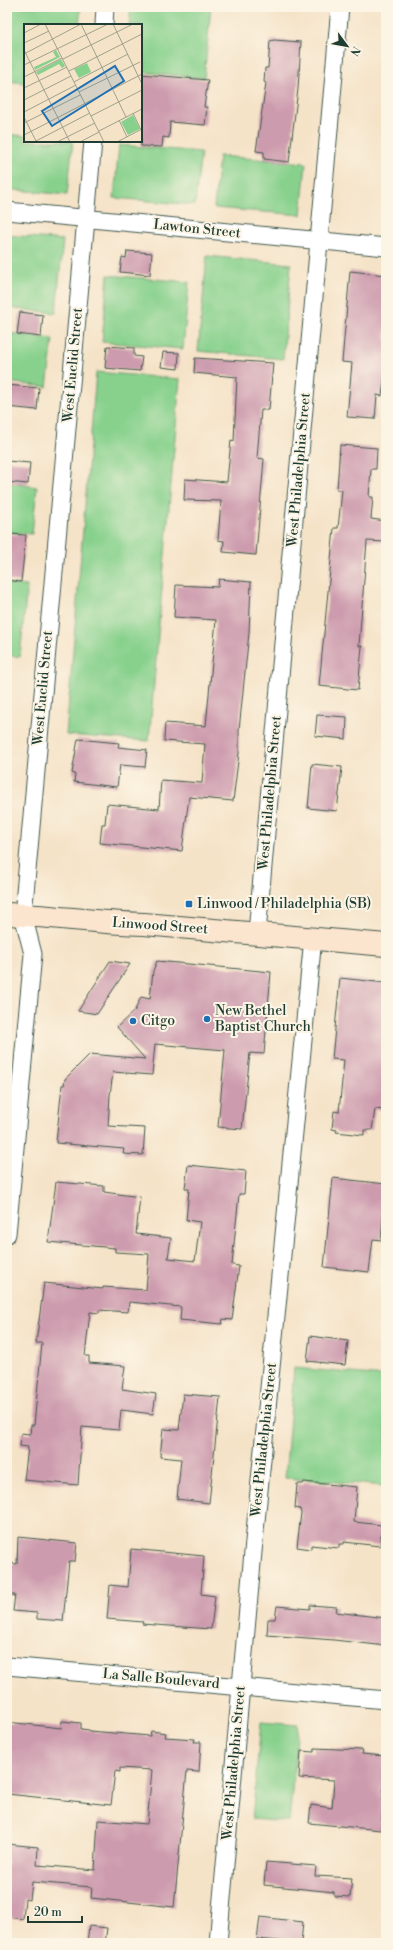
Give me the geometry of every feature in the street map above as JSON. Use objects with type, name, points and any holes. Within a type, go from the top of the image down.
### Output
[{"type":"street","points":[[104,24],[105,7]]},
{"type":"street","name":"West Philadelphia Street","points":[[257,933],[340,7]]},
{"type":"street","name":"West Euclid Street","points":[[7,1234],[33,954],[15,914],[93,142]]},
{"type":"street","name":"Lawton Street","points":[[7,211],[386,247]]},
{"type":"street","name":"Linwood Street","points":[[15,914],[108,923],[144,924],[386,945]]},
{"type":"street","name":"West Philadelphia Street","points":[[218,1943],[241,1686],[313,938]]},
{"type":"street","name":"La Salle Boulevard","points":[[7,1666],[386,1700]]},
{"type":"green space","points":[[7,7],[81,7],[79,24],[24,24],[24,83],[7,81]]},
{"type":"green space","points":[[131,7],[211,7],[204,78],[142,72],[142,24],[129,24]]},
{"type":"green space","points":[[7,134],[24,136],[24,142],[73,142],[67,195],[7,189]]},
{"type":"green space","points":[[119,145],[201,152],[195,205],[114,198]]},
{"type":"green space","points":[[219,156],[306,163],[301,215],[214,208]]},
{"type":"green space","points":[[7,235],[63,240],[56,313],[7,308]]},
{"type":"green space","points":[[207,256],[291,264],[283,359],[198,351]]},
{"type":"green space","points":[[108,275],[189,282],[183,349],[102,342]]},
{"type":"green space","points":[[7,333],[53,339],[47,387],[7,382]]},
{"type":"green space","points":[[96,372],[180,379],[149,741],[66,735]]},
{"type":"green space","points":[[7,483],[37,487],[32,534],[7,532]]},
{"type":"green space","points":[[7,584],[27,586],[20,657],[7,655]]},
{"type":"green space","points":[[294,1368],[386,1376],[386,1486],[285,1478]]},
{"type":"green space","points":[[261,1722],[298,1725],[289,1822],[252,1819]]},
{"type":"building","points":[[270,41],[301,42],[298,89],[289,162],[264,159],[264,152],[256,151],[266,83],[264,82],[265,68],[268,68]]},
{"type":"building","points":[[142,74],[208,80],[204,107],[207,107],[205,125],[170,122],[169,138],[163,137],[162,147],[141,146]]},
{"type":"building","points":[[127,251],[152,253],[150,275],[120,272],[122,257],[126,258]]},
{"type":"building","points":[[350,271],[386,275],[386,363],[382,396],[377,395],[375,419],[347,417],[352,363],[342,362]]},
{"type":"building","points":[[20,312],[43,315],[41,337],[17,334]]},
{"type":"building","points":[[107,346],[134,348],[134,356],[142,357],[140,371],[105,368]]},
{"type":"building","points":[[163,352],[179,353],[178,369],[161,367]]},
{"type":"building","points":[[195,358],[273,363],[269,410],[261,410],[257,458],[264,459],[256,555],[223,552],[224,541],[218,540],[221,501],[184,500],[185,479],[227,482],[231,440],[234,441],[237,377],[194,373]]},
{"type":"building","points":[[7,385],[39,388],[37,410],[7,407]]},
{"type":"building","points":[[340,445],[377,448],[376,469],[371,469],[369,497],[373,497],[371,519],[386,521],[386,542],[367,541],[359,646],[362,646],[358,690],[319,686],[334,528],[338,528],[342,490],[337,490]]},
{"type":"building","points":[[7,461],[30,463],[28,484],[7,482]]},
{"type":"building","points":[[7,534],[26,535],[21,582],[7,580]]},
{"type":"building","points":[[219,579],[251,582],[249,633],[239,730],[239,753],[233,801],[189,797],[182,851],[100,843],[102,824],[105,824],[107,804],[159,809],[161,780],[202,783],[205,744],[164,741],[165,723],[206,726],[216,620],[174,617],[176,585],[218,587]]},
{"type":"building","points":[[317,715],[347,717],[346,739],[315,736]]},
{"type":"building","points":[[78,739],[119,743],[118,747],[147,750],[145,767],[120,765],[117,787],[74,782],[75,774],[72,773]]},
{"type":"building","points":[[312,764],[342,767],[337,811],[308,808]]},
{"type":"building","points":[[110,961],[130,964],[97,1014],[78,1011]]},
{"type":"building","points":[[157,961],[271,972],[264,1054],[250,1053],[242,1129],[218,1127],[225,1050],[155,1044],[152,1075],[113,1072],[110,1095],[108,1126],[145,1128],[143,1155],[123,1154],[124,1149],[56,1143],[62,1085],[64,1085],[65,1079],[90,1054],[145,1059],[117,1027],[135,1010],[141,997],[150,999],[153,971]]},
{"type":"building","points":[[340,978],[386,983],[386,1104],[384,1103],[384,1110],[375,1109],[372,1130],[364,1130],[364,1135],[336,1132],[337,1130],[332,1129],[334,1111],[339,1112],[344,1060],[332,1059]]},
{"type":"building","points":[[188,1165],[246,1171],[244,1194],[239,1194],[232,1265],[239,1266],[232,1320],[223,1319],[222,1324],[180,1320],[181,1307],[129,1302],[128,1312],[99,1310],[99,1313],[90,1312],[85,1356],[89,1356],[89,1363],[125,1366],[122,1389],[156,1394],[153,1414],[121,1410],[119,1430],[82,1427],[78,1485],[24,1480],[28,1447],[20,1446],[21,1433],[30,1434],[31,1425],[34,1425],[42,1343],[36,1343],[44,1283],[103,1289],[103,1287],[146,1290],[149,1254],[115,1252],[115,1248],[48,1242],[56,1182],[104,1186],[104,1192],[140,1197],[136,1234],[171,1238],[168,1258],[195,1261],[200,1222],[186,1220],[189,1189],[185,1188]]},
{"type":"building","points":[[333,1178],[386,1184],[381,1240],[373,1239],[369,1272],[324,1267]]},
{"type":"building","points":[[310,1336],[348,1341],[345,1365],[307,1361]]},
{"type":"building","points":[[183,1394],[220,1397],[209,1503],[177,1499],[181,1459],[160,1457],[163,1429],[179,1430]]},
{"type":"building","points":[[304,1482],[357,1487],[354,1522],[382,1525],[380,1546],[344,1542],[344,1544],[339,1544],[339,1548],[311,1545],[311,1549],[297,1547],[301,1513],[300,1509],[295,1508],[297,1484],[303,1484]]},
{"type":"building","points":[[18,1537],[77,1543],[75,1561],[69,1561],[63,1621],[37,1619],[37,1613],[13,1611],[15,1595],[7,1595],[7,1563],[17,1564]]},
{"type":"building","points":[[131,1549],[204,1556],[201,1594],[215,1596],[211,1629],[142,1624],[143,1622],[107,1619],[110,1585],[128,1587]]},
{"type":"building","points":[[310,1605],[337,1607],[336,1612],[386,1618],[386,1646],[267,1635],[268,1619],[275,1619],[277,1606],[310,1609]]},
{"type":"building","points":[[62,1721],[81,1723],[81,1729],[89,1731],[150,1736],[151,1731],[166,1733],[165,1737],[195,1739],[194,1742],[201,1742],[199,1772],[187,1771],[174,1907],[91,1898],[92,1887],[32,1882],[30,1900],[25,1899],[23,1919],[7,1917],[7,1844],[38,1847],[37,1865],[95,1870],[98,1820],[147,1824],[152,1770],[120,1768],[120,1772],[115,1771],[111,1805],[7,1794],[7,1722],[61,1728]]},
{"type":"building","points":[[314,1748],[363,1750],[362,1754],[385,1756],[386,1788],[384,1788],[381,1830],[309,1823],[311,1805],[332,1808],[334,1780],[299,1778],[301,1751],[314,1752]]},
{"type":"building","points":[[266,1862],[316,1866],[315,1876],[352,1878],[350,1897],[334,1896],[334,1892],[264,1885]]},
{"type":"building","points":[[260,1917],[303,1922],[301,1943],[257,1939]]},
{"type":"building","points":[[89,1926],[107,1928],[105,1943],[87,1943]]},
{"type":"place","name":"Linwood / Philadelphia (SB)","points":[[189,904]]},
{"type":"place","name":"New Bethel Baptist Church","points":[[207,1019]]},
{"type":"place","name":"Citgo","points":[[133,1021]]}]
